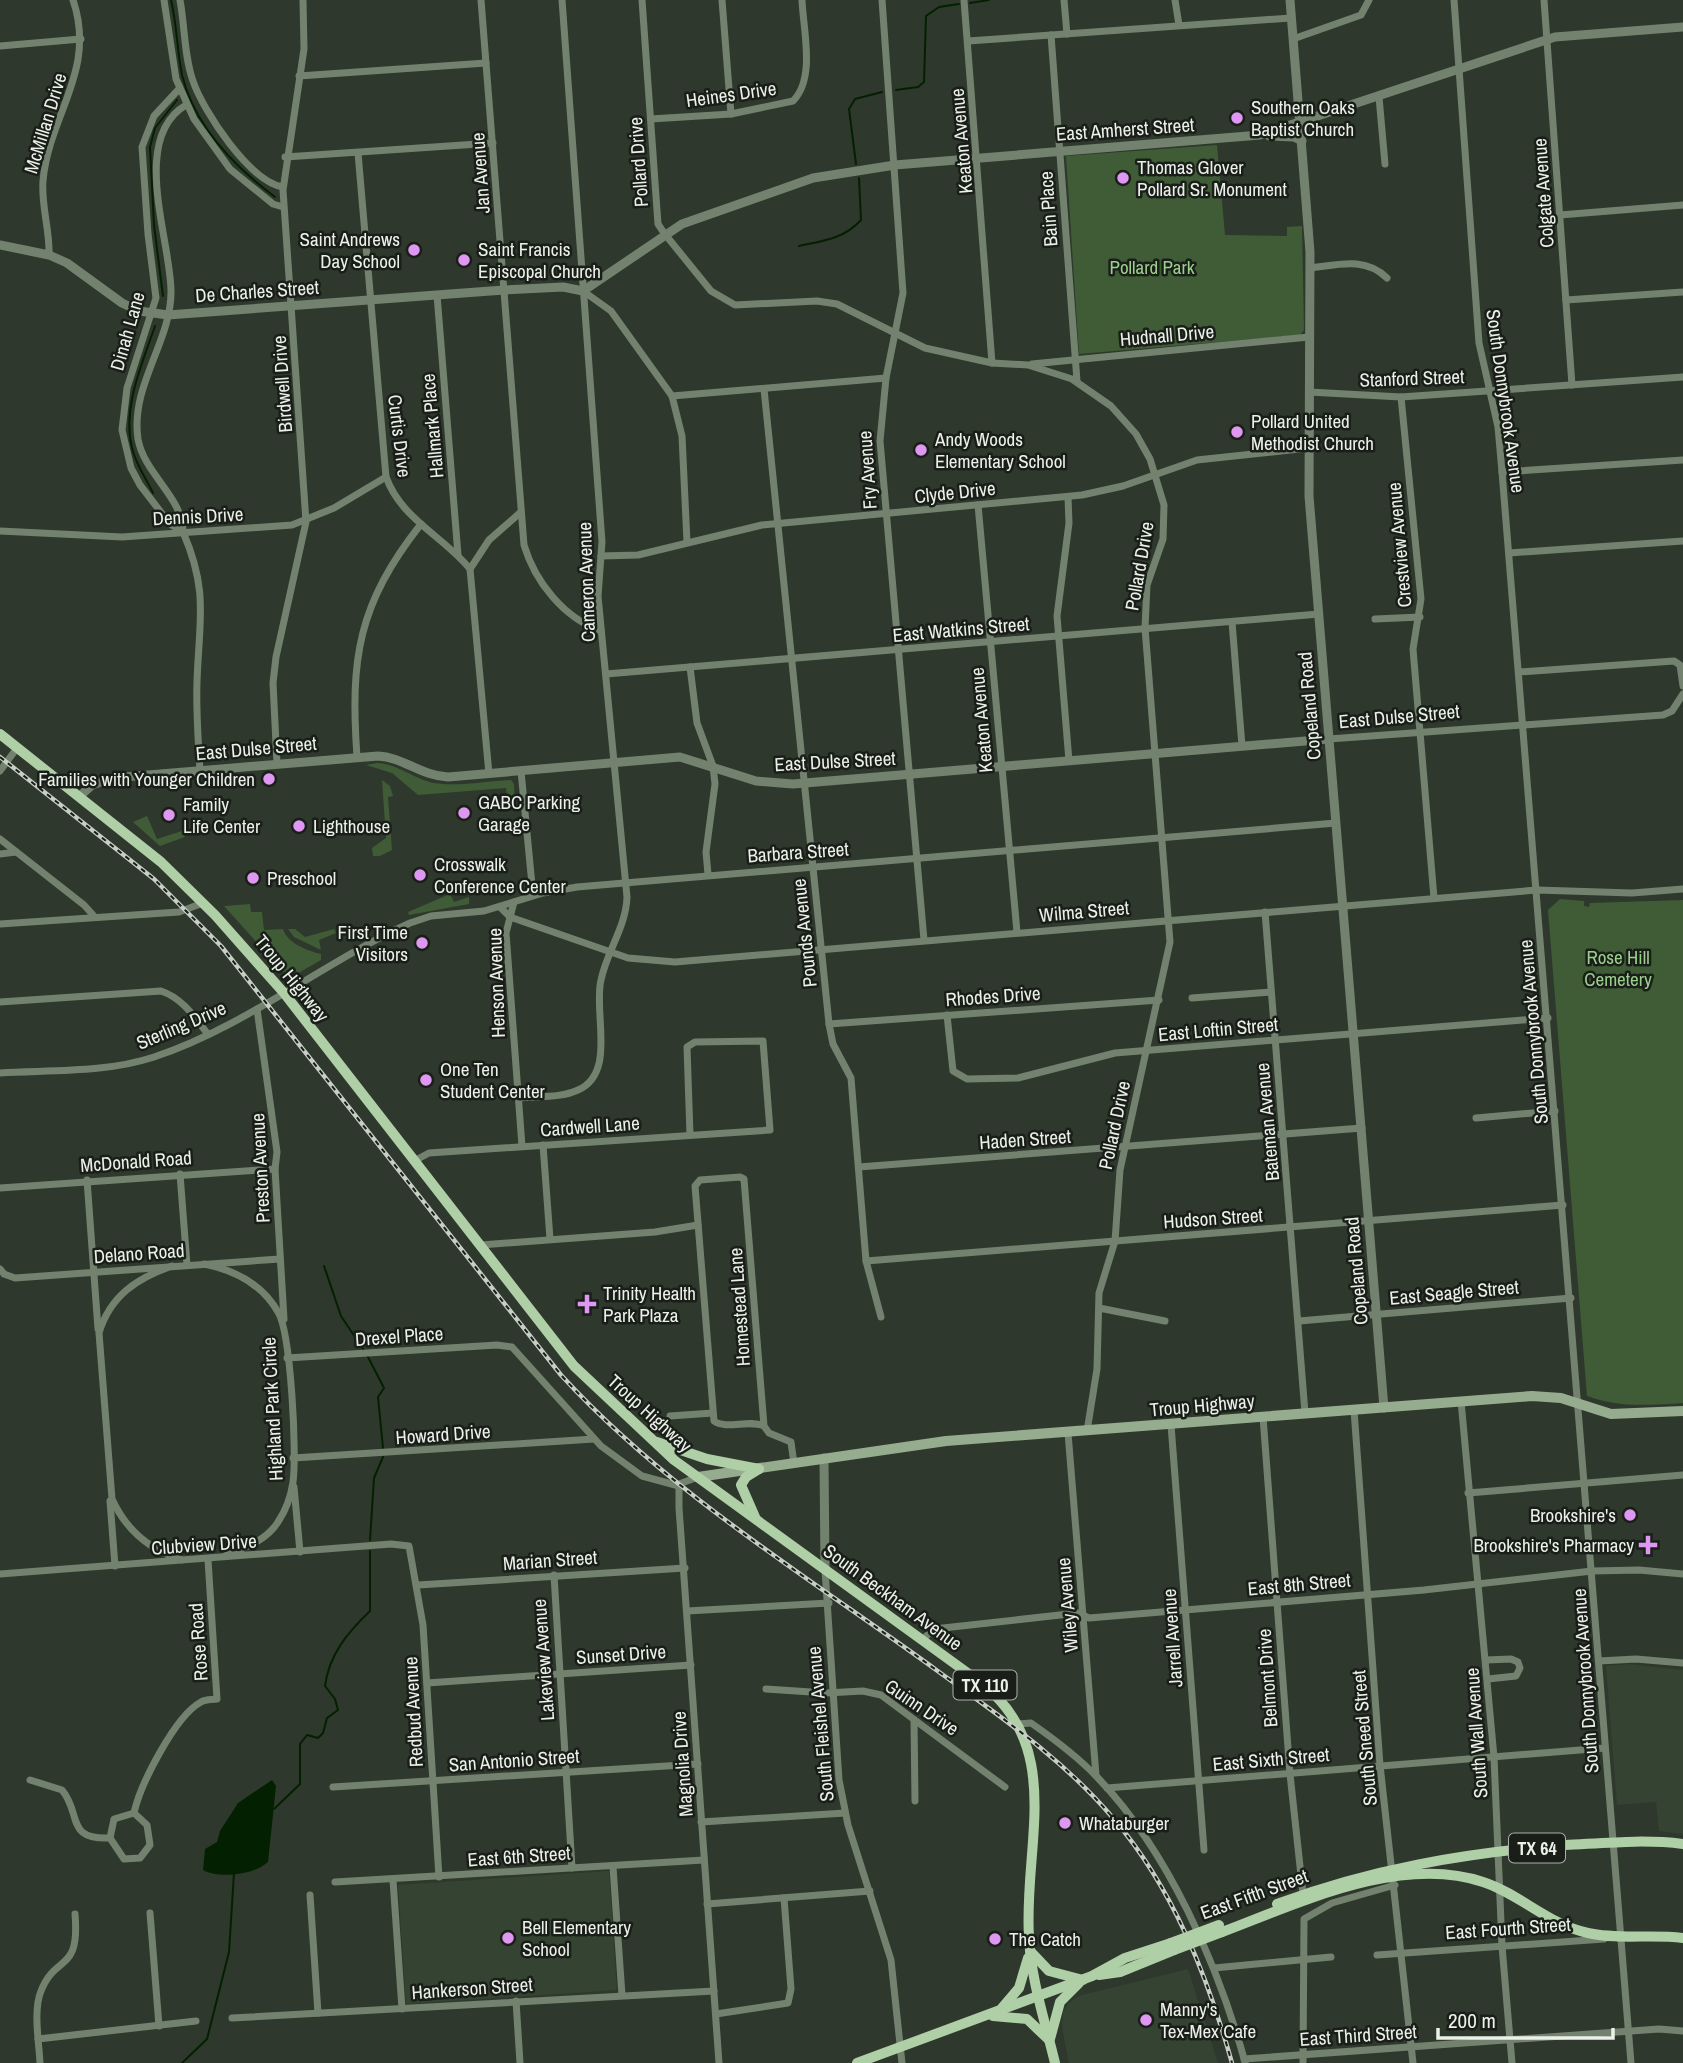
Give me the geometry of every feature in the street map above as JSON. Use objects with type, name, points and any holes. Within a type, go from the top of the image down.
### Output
[{"type":"main road","name":"Troup Highway","points":[[0,734],[161,862],[203,903],[284,993],[574,1366],[651,1440],[698,1477],[926,1443],[1461,1401],[1548,1396],[1611,1413],[1683,1411]]},
{"type":"main road","points":[[651,1440],[707,1459],[759,1469]]},
{"type":"main road","points":[[756,1520],[741,1485],[746,1477],[759,1469]]},
{"type":"main road","name":"South Beckham Avenue","points":[[698,1477],[986,1686],[1018,1724],[1031,1756],[1035,1785],[1028,1916],[1030,1951],[1055,2063]]},
{"type":"main road","name":"East Fifth Street","points":[[1220,1929],[1303,1894],[1498,1851],[1613,1842],[1683,1844]]},
{"type":"main road","name":"East Fifth Street","points":[[1220,1929],[1393,1876],[1451,1874],[1500,1888]]},
{"type":"main road","name":"East Fourth Street","points":[[1500,1888],[1569,1928],[1618,1937],[1683,1938]]},
{"type":"main road","name":"TX 64","points":[[857,2063],[1088,1978],[1121,1972],[1172,1947],[1220,1929]]},
{"type":"main road","points":[[1000,2010],[1021,1984],[1030,1951],[1049,1970],[1088,1978]]},
{"type":"main road","points":[[1050,2041],[1058,2006],[1088,1978]]},
{"type":"main road","points":[[987,2015],[1027,2019],[1050,2041]]},
{"type":"street","name":"McMillan Drive","points":[[49,255],[43,181],[47,161],[77,72],[81,39],[73,0]]},
{"type":"street","points":[[164,0],[179,89],[186,105],[224,163],[273,204],[284,207]]},
{"type":"street","points":[[180,0],[190,72],[201,99],[235,151],[268,182],[283,187]]},
{"type":"street","name":"Birdwell Drive","points":[[277,764],[272,683],[306,522],[283,187],[285,157],[304,49],[303,0]]},
{"type":"street","name":"Jan Avenue","points":[[481,0],[524,545],[538,579],[563,606],[601,631]]},
{"type":"street","name":"Cameron Avenue","points":[[519,1098],[578,1090],[597,1072],[601,1055],[598,999],[626,912],[626,882],[598,596],[601,556],[562,0]]},
{"type":"street","name":"Pollard Drive","points":[[642,0],[659,224],[711,291],[734,306],[826,302],[850,309],[934,351],[992,363],[1028,365],[1077,381],[1111,406],[1126,421],[1157,475],[1164,505],[1163,539],[1147,585],[1145,628],[1170,919],[1169,958],[1124,1148],[1115,1241],[1099,1293],[1097,1369],[1087,1431]]},
{"type":"street","points":[[722,0],[732,114]]},
{"type":"street","name":"Heines Drive","points":[[651,119],[732,114],[793,101],[801,93],[806,60],[802,0]]},
{"type":"street","name":"Fry Avenue","points":[[882,0],[903,268],[898,334],[886,378],[880,422],[923,940]]},
{"type":"street","name":"Keaton Avenue","points":[[964,0],[992,363]]},
{"type":"street","points":[[1064,0],[1067,34]]},
{"type":"street","points":[[1175,0],[1179,25]]},
{"type":"street","name":"Copeland Road","points":[[1290,0],[1310,268],[1309,448],[1319,614],[1384,1408]]},
{"type":"street","points":[[1293,39],[1361,15],[1369,0]]},
{"type":"street","name":"South Donnybrook Avenue","points":[[1454,0],[1479,343],[1497,427],[1509,553],[1571,1298],[1618,1937],[1631,2063]]},
{"type":"street","name":"Colgate Avenue","points":[[1544,0],[1573,385]]},
{"type":"street","points":[[968,41],[1291,18]]},
{"type":"street","name":"East Amherst Street","points":[[583,291],[664,233],[682,224],[813,178],[895,165],[978,157],[1260,135],[1548,39],[1683,27]]},
{"type":"street","name":"Bain Place","points":[[1051,35],[1077,381]]},
{"type":"street","points":[[0,46],[81,39]]},
{"type":"street","points":[[299,76],[486,62]]},
{"type":"street","name":"Dinah Lane","points":[[179,89],[154,116],[142,147],[156,298],[127,388],[122,430],[131,468],[140,485],[170,524],[184,532]]},
{"type":"street","points":[[1379,97],[1385,164]]},
{"type":"street","name":"Dinah Lane","points":[[186,105],[172,115],[164,127],[157,155],[161,225],[170,275],[168,315],[142,388],[138,437],[146,463],[183,518],[184,532],[196,561],[203,598],[196,707],[200,770]]},
{"type":"street","points":[[1260,135],[1293,137],[1302,141]]},
{"type":"street","points":[[285,157],[493,143]]},
{"type":"street","name":"Curtis Drive","points":[[358,153],[386,477],[396,501],[458,555],[470,569]]},
{"type":"street","points":[[1560,215],[1683,205]]},
{"type":"street","name":"De Charles Street","points":[[0,245],[49,255],[67,263],[122,303],[139,311],[168,315],[504,290],[563,287],[583,291]]},
{"type":"street","points":[[1310,268],[1364,264],[1378,269],[1387,278]]},
{"type":"street","points":[[583,291],[611,311],[672,396],[682,436],[687,542]]},
{"type":"street","points":[[1566,300],[1683,292]]},
{"type":"street","name":"Hallmark Place","points":[[437,295],[458,555]]},
{"type":"street","name":"Hudnall Drive","points":[[1028,365],[1309,337]]},
{"type":"street","name":"Stanford Street","points":[[1309,392],[1401,397],[1683,377]]},
{"type":"street","points":[[672,396],[886,378]]},
{"type":"street","name":"Pounds Avenue","points":[[764,389],[829,1024],[833,1044],[851,1078],[866,1261],[881,1317]]},
{"type":"street","name":"Crestview Avenue","points":[[1401,397],[1421,599],[1413,649],[1434,898]]},
{"type":"street","name":"Clyde Drive","points":[[601,556],[638,555],[743,528],[1068,496],[1123,486],[1215,457],[1309,448]]},
{"type":"street","points":[[1502,472],[1683,460]]},
{"type":"street","name":"Dennis Drive","points":[[0,531],[109,537],[267,528],[306,522],[386,477]]},
{"type":"street","points":[[1068,496],[1069,523],[1058,598],[1069,761]]},
{"type":"street","name":"Keaton Avenue","points":[[978,505],[1017,932]]},
{"type":"street","points":[[489,774],[470,569],[489,540],[522,512]]},
{"type":"street","points":[[357,757],[354,691],[362,632],[385,577],[421,524]]},
{"type":"street","points":[[1509,553],[1683,541]]},
{"type":"street","name":"East Watkins Street","points":[[606,674],[1319,614]]},
{"type":"street","points":[[1375,619],[1420,617]]},
{"type":"street","points":[[1232,622],[1241,746]]},
{"type":"street","points":[[1519,673],[1674,662],[1680,665],[1683,686]]},
{"type":"street","points":[[690,667],[697,723],[713,766],[715,800],[707,843],[708,874]]},
{"type":"street","name":"East Dulse Street","points":[[79,796],[86,788],[104,779],[357,757],[390,757],[419,772],[436,776],[489,774],[680,757],[756,781],[805,783],[1241,746],[1668,714],[1683,694]]},
{"type":"street","points":[[0,771],[18,748]]},
{"type":"street","points":[[521,771],[533,895]]},
{"type":"street","name":"Barbara Street","points":[[284,993],[418,919],[500,907],[559,889],[708,874],[1009,852],[1336,823]]},
{"type":"street","points":[[0,839],[84,905],[94,916]]},
{"type":"street","points":[[0,853],[16,852]]},
{"type":"street","name":"Wilma Street","points":[[500,907],[510,917],[611,952],[638,960],[675,962],[1537,890],[1632,893],[1683,889]]},
{"type":"street","name":"Henson Avenue","points":[[514,902],[506,933],[522,1146]]},
{"type":"street","points":[[0,924],[179,912],[203,903]]},
{"type":"street","name":"Bateman Avenue","points":[[1265,912],[1305,1413]]},
{"type":"street","points":[[0,1002],[161,991],[172,995],[191,1011],[207,1033]]},
{"type":"street","points":[[1192,998],[1271,992]]},
{"type":"street","name":"Sterling Drive","points":[[0,1073],[130,1063],[155,1057],[257,1009],[284,993]]},
{"type":"street","name":"Rhodes Drive","points":[[829,1024],[1159,1000]]},
{"type":"street","name":"Preston Avenue","points":[[257,1009],[278,1162],[275,1169],[285,1327]]},
{"type":"street","name":"East Loftin Street","points":[[947,1015],[951,1064],[953,1071],[961,1078],[1028,1076],[1097,1056],[1548,1018]]},
{"type":"street","name":"Cardwell Lane","points":[[414,1161],[429,1153],[771,1130],[766,1054],[762,1041],[689,1045],[685,1053],[690,1135]]},
{"type":"street","points":[[1476,1118],[1555,1111]]},
{"type":"street","name":"Haden Street","points":[[859,1167],[1362,1128]]},
{"type":"street","points":[[543,1145],[550,1239]]},
{"type":"street","name":"McDonald Road","points":[[0,1188],[275,1169]]},
{"type":"street","points":[[180,1174],[187,1265]]},
{"type":"street","name":"Homestead Lane","points":[[698,1225],[697,1181],[740,1177],[744,1179],[764,1426]]},
{"type":"street","points":[[87,1180],[115,1566]]},
{"type":"street","name":"Hudson Street","points":[[866,1261],[1563,1205]]},
{"type":"street","points":[[481,1245],[654,1232],[665,1228],[698,1225],[713,1413],[717,1424],[751,1422],[764,1426],[769,1433],[791,1441],[794,1464]]},
{"type":"street","name":"Delano Road","points":[[1,1270],[15,1278],[280,1259]]},
{"type":"street","name":"Highland Park Circle","points":[[204,1264],[228,1271],[256,1285],[277,1309],[285,1327],[293,1458],[293,1479],[286,1508],[274,1528],[256,1542],[217,1559]]},
{"type":"street","points":[[99,1333],[109,1309],[122,1293],[140,1280],[172,1266]]},
{"type":"street","name":"East Seagle Street","points":[[1299,1321],[1571,1298]]},
{"type":"street","points":[[1099,1308],[1165,1321]]},
{"type":"street","name":"Drexel Place","points":[[287,1358],[497,1345],[512,1347],[594,1439]]},
{"type":"street","name":"South Wall Avenue","points":[[1461,1401],[1488,1679],[1502,1946],[1512,2063]]},
{"type":"street","name":"South Sneed Street","points":[[1354,1410],[1380,1765],[1403,1952],[1413,2063]]},
{"type":"street","points":[[670,1416],[713,1413]]},
{"type":"street","name":"Belmont Drive","points":[[1263,1417],[1290,1773],[1303,1894]]},
{"type":"street","name":"Jarrell Avenue","points":[[1171,1425],[1204,1850]]},
{"type":"street","name":"Wiley Avenue","points":[[1068,1433],[1096,1775]]},
{"type":"street","points":[[594,1439],[631,1471],[679,1486],[681,1481],[698,1477]]},
{"type":"street","name":"Howard Drive","points":[[293,1458],[594,1439]]},
{"type":"street","name":"South Fleishel Avenue","points":[[824,1458],[825,1570],[837,1768],[845,1812],[894,1970],[902,2063]]},
{"type":"street","points":[[1468,1493],[1683,1475]]},
{"type":"street","points":[[293,1479],[300,1552]]},
{"type":"street","points":[[109,1485],[116,1507],[135,1534],[163,1553],[188,1562]]},
{"type":"street","name":"Magnolia Drive","points":[[679,1486],[719,2063]]},
{"type":"street","name":"Clubview Drive","points":[[0,1574],[188,1562],[391,1544],[410,1546]]},
{"type":"street","name":"Redbud Avenue","points":[[410,1546],[418,1585],[427,1683],[439,1877]]},
{"type":"street","name":"Rose Road","points":[[134,1813],[144,1783],[178,1726],[199,1703],[217,1699],[208,1560]]},
{"type":"street","name":"Marian Street","points":[[418,1585],[685,1568]]},
{"type":"street","name":"East 8th Street","points":[[922,1640],[934,1629],[1078,1614],[1089,1618],[1369,1594],[1592,1571],[1666,1571],[1683,1574]]},
{"type":"street","name":"Lakeview Avenue","points":[[554,1575],[572,1868]]},
{"type":"street","points":[[687,1611],[829,1603]]},
{"type":"street","points":[[1486,1660],[1511,1659],[1518,1662],[1520,1668],[1516,1676],[1488,1679]]},
{"type":"street","points":[[1599,1661],[1636,1659],[1683,1663]]},
{"type":"street","name":"Sunset Drive","points":[[427,1683],[691,1665]]},
{"type":"street","name":"Guinn Drive","points":[[766,1689],[863,1691],[881,1695],[1005,1787]]},
{"type":"street","points":[[914,1720],[915,1801]]},
{"type":"street","points":[[1018,1724],[1031,1723],[1096,1775],[1153,1851],[1214,1968],[1245,2061]]},
{"type":"street","name":"East Sixth Street","points":[[1107,1788],[1605,1748]]},
{"type":"street","name":"San Antonio Street","points":[[333,1787],[698,1764]]},
{"type":"street","points":[[30,1780],[56,1787],[64,1793],[74,1822],[83,1833],[94,1838],[110,1838]]},
{"type":"street","points":[[701,1822],[845,1812]]},
{"type":"street","points":[[134,1813],[145,1822],[150,1845],[144,1856],[132,1861],[124,1859],[110,1838],[114,1819],[134,1813]]},
{"type":"street","name":"East 6th Street","points":[[335,1882],[704,1860]]},
{"type":"street","points":[[613,1867],[622,1995]]},
{"type":"street","points":[[1303,2063],[1304,1919],[1332,1903],[1393,1876]]},
{"type":"street","points":[[393,1880],[402,2009]]},
{"type":"street","points":[[707,1904],[870,1891]]},
{"type":"street","points":[[310,1895],[318,2013]]},
{"type":"street","points":[[716,2014],[788,2003],[791,1989],[784,1898]]},
{"type":"street","points":[[150,1913],[159,2026]]},
{"type":"street","points":[[40,2063],[38,1998],[45,1983],[71,1957],[75,1941],[75,1914]]},
{"type":"street","name":"East Fourth Street","points":[[1377,1955],[1618,1937]]},
{"type":"street","points":[[1214,1968],[1331,1957]]},
{"type":"street","name":"Hankerson Street","points":[[232,2018],[714,1990]]},
{"type":"street","points":[[516,2001],[520,2063]]},
{"type":"street","points":[[38,2039],[196,2021]]},
{"type":"street","name":"East Third Street","points":[[1245,2061],[1304,2054],[1628,2031],[1683,2031]]},
{"type":"shaded area","points":[[1628,1664],[1683,1670],[1683,1834],[1659,1831],[1656,1802],[1617,1805],[1606,1666]]},
{"type":"shaded area","points":[[272,1780],[276,1786],[268,1862],[246,1873],[227,1875],[203,1870],[205,1849],[217,1842],[220,1831],[238,1803]]},
{"type":"shaded area","name":"Bell Elementary School","points":[[609,1871],[617,1990],[406,2004],[398,1885]]},
{"type":"shaded area","points":[[1188,1969],[1218,2063],[1069,2063],[1062,2028],[1063,2012],[1078,1996]]},
{"type":"green space","name":"Pollard Park","points":[[1217,145],[1225,235],[1287,236],[1287,227],[1302,226],[1304,330],[1300,335],[1079,354],[1066,156]]},
{"type":"green space","points":[[377,763],[392,766],[434,783],[511,780],[514,784],[515,805],[508,805],[506,788],[418,795],[392,773],[366,765]]},
{"type":"green space","points":[[382,780],[390,786],[393,796],[388,797],[392,850],[380,856],[373,856],[372,848],[386,838]]},
{"type":"green space","points":[[147,816],[157,839],[182,831],[185,837],[160,846],[133,822]]},
{"type":"green space","points":[[450,894],[454,902],[469,897],[469,904],[409,915],[408,912]]},
{"type":"green space","name":"Rose Hill Cemetery","points":[[1560,899],[1584,901],[1584,906],[1589,907],[1590,903],[1683,900],[1683,1403],[1623,1404],[1587,1396],[1548,910]]},
{"type":"green space","points":[[250,904],[251,912],[262,912],[264,930],[283,929],[293,942],[321,954],[321,960],[295,975],[286,975],[224,906]]},
{"type":"green space","points":[[288,929],[295,929],[305,937],[334,929],[336,933],[319,940],[321,950],[294,937]]},
{"type":"waterway","points":[[171,0],[182,75],[196,111],[206,128],[231,158],[275,197]]},
{"type":"waterway","points":[[970,3],[989,0]]},
{"type":"waterway","points":[[896,90],[918,87],[924,82],[926,16],[939,7],[959,4]]},
{"type":"waterway","points":[[856,164],[849,109],[855,99],[882,92]]},
{"type":"waterway","points":[[163,296],[154,225],[150,147],[155,128],[177,100]]},
{"type":"waterway","points":[[799,246],[840,235],[861,220],[859,178]]},
{"type":"waterway","points":[[153,493],[132,448],[130,417],[139,371],[155,326]]},
{"type":"waterway","points":[[324,1266],[341,1316],[363,1349]]},
{"type":"waterway","points":[[368,1357],[384,1388],[378,1397],[383,1448]]},
{"type":"waterway","points":[[370,1540],[374,1478],[383,1457]]},
{"type":"waterway","points":[[274,1809],[300,1784],[300,1744],[307,1735],[318,1738],[323,1733],[327,1718],[338,1710],[335,1699],[325,1686],[327,1675],[340,1645],[370,1611],[370,1551]]},
{"type":"waterway","points":[[182,2063],[207,2039],[229,1952],[234,1873]]},
{"type":"railway","points":[[0,757],[154,879],[221,946],[561,1375],[603,1418],[694,1496],[1008,1722],[1094,1797],[1134,1845],[1170,1903],[1199,1965],[1232,2063]]},
{"type":"place","name":"Southern Oaks Baptist Church","points":[[1237,118]]},
{"type":"place","name":"Thomas Glover Pollard Sr. Monument","points":[[1123,178]]},
{"type":"place","name":"Saint Andrews Day School","points":[[414,250]]},
{"type":"place","name":"Saint Francis Episcopal Church","points":[[464,260]]},
{"type":"place","name":"Pollard United Methodist Church","points":[[1237,432]]},
{"type":"place","name":"Andy Woods Elementary School","points":[[921,450]]},
{"type":"place","name":"Families with Younger Children","points":[[269,779]]},
{"type":"place","name":"GABC Parking Garage","points":[[464,813]]},
{"type":"place","name":"Family Life Center","points":[[169,815]]},
{"type":"place","name":"Lighthouse","points":[[299,826]]},
{"type":"place","name":"Crosswalk Conference Center","points":[[420,875]]},
{"type":"place","name":"Preschool","points":[[253,878]]},
{"type":"place","name":"First Time Visitors","points":[[422,943]]},
{"type":"place","name":"One Ten Student Center","points":[[426,1080]]},
{"type":"place","name":"Trinity Health Park Plaza","points":[[587,1304]]},
{"type":"place","name":"Brookshire's","points":[[1630,1515]]},
{"type":"place","name":"Brookshire's Pharmacy","points":[[1648,1545]]},
{"type":"place","name":"Whataburger","points":[[1065,1823]]},
{"type":"place","name":"Bell Elementary School","points":[[508,1938]]},
{"type":"place","name":"The Catch","points":[[995,1939]]},
{"type":"place","name":"Manny's Tex-Mex Cafe","points":[[1146,2020]]}]
